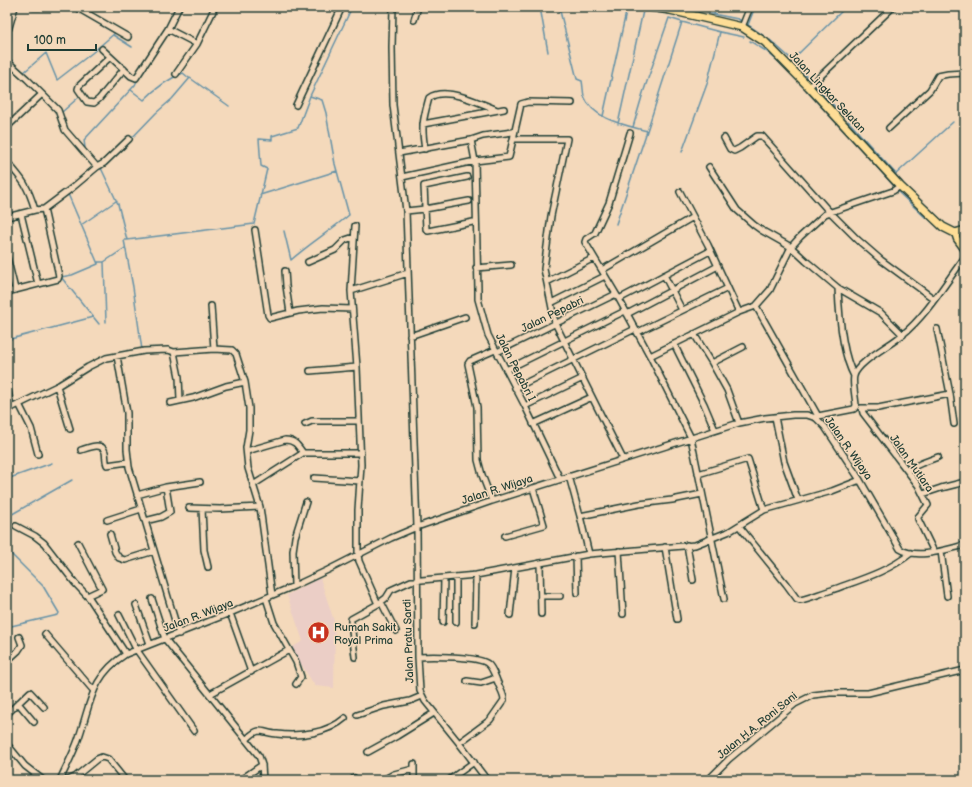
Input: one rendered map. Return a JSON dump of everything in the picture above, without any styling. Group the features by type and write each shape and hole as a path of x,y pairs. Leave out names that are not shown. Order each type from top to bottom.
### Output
{"highway":[{"name":"Jalan Lingkar Selatan","path":"650,7 670,10 742,27 765,42 809,87 900,186 943,228 955,232"},
{"path":"955,232 965,230"}],"main road":[{"path":"955,232 957,239 965,250"}],"street":[{"path":"15,7 8,31 7,60 58,110 65,130 97,167"},
{"path":"34,7 39,7"},
{"path":"76,7 128,37"},
{"path":"102,49 134,78 138,76 168,29 179,7"},
{"path":"176,74 198,44 215,7"},
{"path":"296,105 342,7"},
{"name":"Jalan Pratu Sardi","path":"393,7 393,105 406,211 418,527 418,658 422,696 487,780"},
{"path":"414,20 418,7"},
{"path":"742,27 750,7"},
{"path":"809,87 893,7"},
{"path":"168,29 198,44"},
{"path":"110,57 79,86 79,92 87,102 94,103 99,99 124,70"},
{"path":"889,128 930,90 936,78 941,75 965,73"},
{"path":"7,127 42,94"},
{"path":"426,149 422,124 429,98 443,94 471,99 497,110"},
{"path":"402,177 475,162 509,157 513,132 521,104 524,102 572,104"},
{"path":"422,124 504,109"},
{"path":"399,153 426,149 483,136 513,132"},
{"path":"630,132 609,203 595,233 585,241 650,356 691,438 724,599"},
{"path":"724,138 730,149 734,151 757,136 762,136 829,212 858,240 881,260 934,299"},
{"path":"7,217 44,209 104,163 129,139"},
{"path":"513,139 566,139 551,216 544,269 555,323 623,459"},
{"name":"Jalan Pepabri I","path":"470,140 475,162 476,268 478,299 488,335 525,406 560,479"},
{"path":"7,162 24,182 30,192 36,210"},
{"path":"709,166 737,210 761,230 791,247 838,288 881,313 903,335"},
{"path":"467,177 424,186 426,228 428,231 473,222"},
{"path":"650,356 739,312 756,306 770,290 791,247 819,218 829,212 893,191 900,186"},
{"path":"680,192 718,266 739,312"},
{"path":"406,211 469,201"},
{"path":"7,292 58,279 59,276 44,209"},
{"path":"21,214 38,284"},
{"path":"551,303 604,273 693,217"},
{"path":"355,226 351,291 357,367 361,453 358,510 358,555 359,561 379,603 396,631"},
{"path":"255,230 268,314 270,318 298,311 323,308 352,309"},
{"path":"308,262 335,250 345,240 354,237"},
{"path":"619,299 710,250"},
{"path":"854,376 866,361 903,335 926,311 965,256"},
{"path":"7,258 15,289"},
{"path":"547,282 594,258"},
{"path":"476,268 511,265"},
{"path":"506,370 672,290 718,266"},
{"path":"285,271 290,313"},
{"path":"351,291 408,273"},
{"path":"664,275 682,310"},
{"path":"515,388 728,288"},
{"path":"838,288 840,318 847,363 854,376 856,406"},
{"name":"Jalan Pepabri","path":"492,501 478,460 477,407 468,364 470,361 496,351 616,294"},
{"path":"211,306 214,349"},
{"path":"756,306 817,417 854,409 856,406"},
{"path":"410,336 465,317"},
{"path":"937,329 950,394 954,424"},
{"path":"694,334 712,363 726,390 739,423"},
{"path":"674,344 704,404 715,430"},
{"path":"712,363 743,347"},
{"path":"7,382 9,409 57,386 106,358 144,351 168,350 174,352 214,349 232,350 236,354 245,382 249,408 247,451 248,468 260,507 272,595"},
{"path":"174,352 179,377 180,400"},
{"path":"117,356 127,413 128,462 179,634"},
{"path":"310,371 357,367"},
{"path":"525,406 583,378"},
{"path":"170,403 194,398 230,385 245,382"},
{"path":"57,386 70,429"},
{"path":"856,406 862,409 907,403 950,394"},
{"path":"534,424 592,397"},
{"path":"19,404 31,428 38,454"},
{"name":"Jalan Mutiara","path":"862,409 863,413 907,470 923,494 928,505 918,519 934,552"},
{"name":"Jalan R. Wijaya","path":"60,780 78,740 93,690 108,668 126,654 230,614 294,586 391,538 418,527 569,476 739,423 775,417 808,415 817,417 860,480 898,546 904,551 910,553"},
{"path":"775,417 784,462 798,500"},
{"path":"305,424 312,421 359,420"},
{"path":"247,451 285,440 290,440 294,441 303,453"},
{"path":"81,450 99,446 105,451 107,465 128,462"},
{"path":"253,485 303,453 361,453"},
{"path":"907,470 938,457"},
{"path":"698,474 749,459 764,510"},
{"path":"569,476 580,516 588,554"},
{"path":"314,478 360,481"},
{"path":"356,658 351,619 379,603 391,590 417,580 476,576 540,562 588,554 695,545 739,526 764,510 860,480"},
{"path":"137,495 166,487 200,482"},
{"path":"923,494 965,482"},
{"path":"145,521 161,517 170,512 166,487"},
{"path":"505,536 544,525 533,488"},
{"path":"580,516 639,504 672,500 702,494"},
{"path":"294,586 293,551 295,537 306,502"},
{"path":"189,508 260,507"},
{"path":"107,520 141,509"},
{"path":"202,509 204,550 208,568"},
{"path":"16,526 35,536 44,543 87,596 126,654"},
{"path":"739,526 797,599 801,600 888,568 902,560 910,553 917,554 941,551 965,545"},
{"path":"110,534 115,552 119,558 124,560 154,551"},
{"path":"78,543 102,589 87,596"},
{"path":"687,545 693,580"},
{"path":"665,548 677,619"},
{"path":"619,551 623,614"},
{"path":"941,551 947,596"},
{"path":"576,556 577,593"},
{"path":"540,562 541,614"},
{"path":"510,615 515,568"},
{"path":"476,576 476,623"},
{"path":"443,622 444,578"},
{"path":"456,578 456,622"},
{"path":"541,596 560,596"},
{"path":"266,598 274,623 300,672 300,677 296,684"},
{"path":"152,599 164,639 259,756 262,765 263,780"},
{"path":"136,605 150,644"},
{"path":"230,614 251,672"},
{"path":"119,615 136,649 194,731"},
{"path":"45,634 93,690"},
{"path":"7,660 18,651 22,645 19,637"},
{"path":"210,694 289,650"},
{"path":"418,658 438,656 481,660 490,665 503,695 503,703 490,720 459,743"},
{"name":"Jalan H.A. Roni Sani","path":"708,780 729,759 795,704 813,696 830,693 868,693 965,670"},
{"path":"467,681 485,682 496,678"},
{"path":"7,714 30,692 44,707"},
{"path":"357,715 384,706 410,701 422,696"},
{"path":"18,703 34,722"},
{"path":"368,752 434,713"},
{"path":"246,740 254,733 260,731 278,734 309,734 338,724 345,718"},
{"path":"7,744 25,766 43,780"},
{"path":"68,780 76,778 97,759 102,757 108,759 125,780"},
{"path":"449,780 474,762"},
{"path":"240,780 262,765"},
{"path":"382,780 413,766 414,780"}],"shaded area":[{"name":"Rumah Sakit Royal Prima","path":"320,578 335,624 334,688 315,686 291,648 303,641 287,595"}],"waterway":[{"path":"13,22 18,7"},
{"path":"23,73 46,53 57,80 115,33 71,7"},
{"path":"310,96 352,7"},
{"path":"540,7 548,52"},
{"path":"559,7 577,79 582,81 584,96 588,104 602,116 620,124 647,131 682,22 720,32 707,84 682,152"},
{"path":"603,116 627,8 619,7"},
{"path":"680,7 701,11"},
{"path":"714,14 717,7"},
{"path":"748,25 755,7"},
{"path":"792,60 846,7"},
{"path":"618,124 643,11 627,8"},
{"path":"836,58 884,12"},
{"path":"708,13 738,19 743,22"},
{"path":"633,127 669,18 682,22"},
{"path":"747,24 764,36"},
{"path":"720,32 744,37"},
{"path":"10,34 10,40"},
{"path":"113,35 132,47"},
{"path":"770,40 798,65"},
{"path":"750,41 766,51 786,68"},
{"path":"10,48 10,53"},
{"path":"10,59 18,68"},
{"path":"802,71 812,82"},
{"path":"790,72 864,152"},
{"path":"131,90 144,100 177,75 183,73 189,78"},
{"path":"130,140 172,99 190,78 229,106"},
{"path":"85,148 84,140 135,85 138,79"},
{"path":"815,86 843,115"},
{"path":"127,240 254,224 267,169 261,166 259,139 272,140 272,136 298,128 310,96 322,100 326,113 335,164 349,215 291,260 284,231"},
{"path":"62,112 79,97"},
{"path":"60,111 64,120"},
{"path":"848,121 896,174 953,122"},
{"path":"66,127 96,162"},
{"path":"616,224 647,131"},
{"path":"870,159 894,186"},
{"path":"98,168 101,169 105,165"},
{"path":"101,168 118,204 127,240 124,240 133,287 142,350"},
{"path":"260,195 337,171"},
{"path":"71,192 91,175"},
{"path":"897,191 926,218"},
{"path":"68,194 98,264"},
{"path":"81,225 116,201"},
{"path":"61,277 72,275 98,264 98,262 104,262 125,248"},
{"path":"104,262 106,322"},
{"path":"61,277 99,324"},
{"path":"7,340 93,317"},
{"path":"7,479 52,463"},
{"path":"7,517 72,480"},
{"path":"7,550 43,586 59,613 58,615 7,627"}],"place":[{"name":"Rumah Sakit Royal Prima","path":"318,633"}]}
